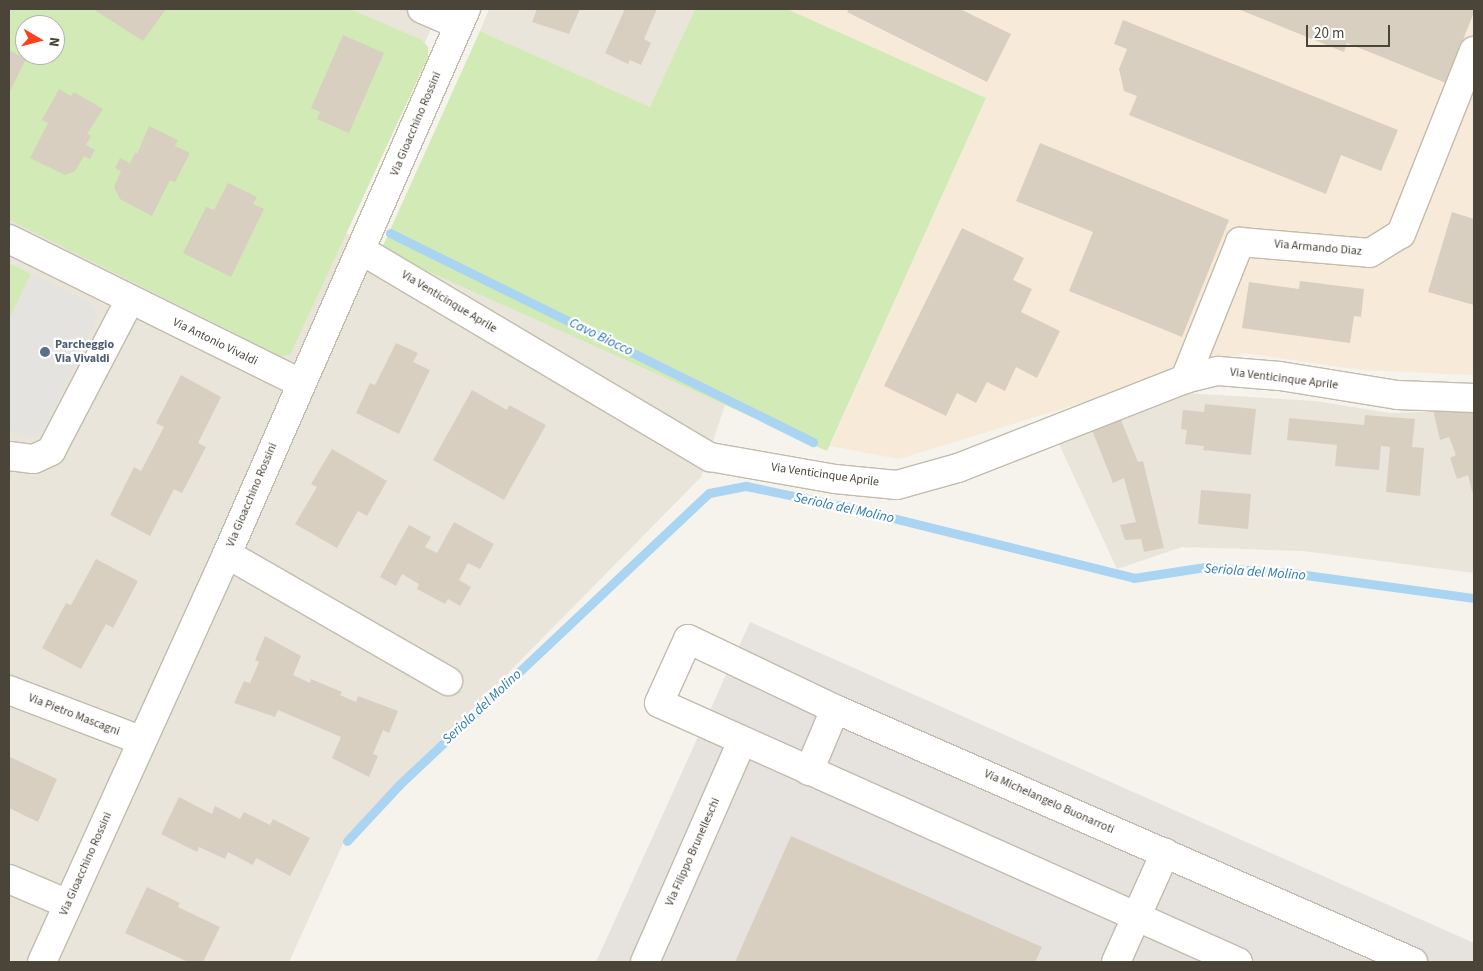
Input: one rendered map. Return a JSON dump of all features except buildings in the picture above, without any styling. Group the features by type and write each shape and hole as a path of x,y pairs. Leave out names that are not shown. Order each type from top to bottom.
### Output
{"street":[{"name":"Via Gioacchino Rossini","path":"42,962 140,740 227,554 300,383 361,250 462,17 422,9"},
{"name":"Via Armando Diaz","path":"1185,379 1240,242 1370,253 1401,234 1474,51"},
{"name":"Via Antonio Vivaldi","path":"9,239 300,383"},
{"name":"Via Venticinque Aprile","path":"361,250 710,457 835,479 897,485 932,475 1185,379 1218,371 1280,376 1397,395 1474,398"},
{"path":"9,456 34,459 51,451 130,300"},
{"path":"227,554 448,681"},
{"name":"Via Michelangelo Buonarroti","path":"742,741 659,703 688,640 835,709 1413,962"},
{"name":"Via Pietro Mascagni","path":"9,690 140,740"},
{"path":"809,771 835,709"},
{"path":"742,741 1238,962"},
{"name":"Via Filippo Brunelleschi","path":"645,962 742,741"},
{"path":"1116,962 1165,853"},
{"path":"9,878 68,904"}],"shaded area":[{"path":"9,9 440,9 340,231 725,405 701,477 345,839 289,962 9,962"},
{"path":"489,9 695,9 650,108 480,31"},
{"path":"787,9 1474,9 1474,375 1361,370 1244,353 899,459 830,446 986,98"},
{"name":"Parcheggio Via Vivaldi","path":"31,274 90,303 98,316 44,430 31,438 9,430 9,319"},
{"path":"1184,393 1315,401 1390,413 1474,410 1474,573 1303,551 1182,547 1117,569 1057,440"},
{"path":"750,622 1474,943 1474,962 596,962"}],"green space":[{"path":"9,9 350,9 422,40 428,47 428,57 290,355 280,356 9,220"},
{"path":"695,9 787,9 986,98 827,451 381,250 480,31 650,107"},
{"path":"9,263 31,274 9,319"}],"waterway":[{"name":"Cavo Biocco","path":"390,233 813,442"},
{"name":"Seriola del Molino","path":"347,841 400,784 709,493 746,486 856,509 1134,578 1205,567 1291,573 1474,598"}],"place":[{"name":"Parcheggio Via Vivaldi","path":"45,352"}]}
